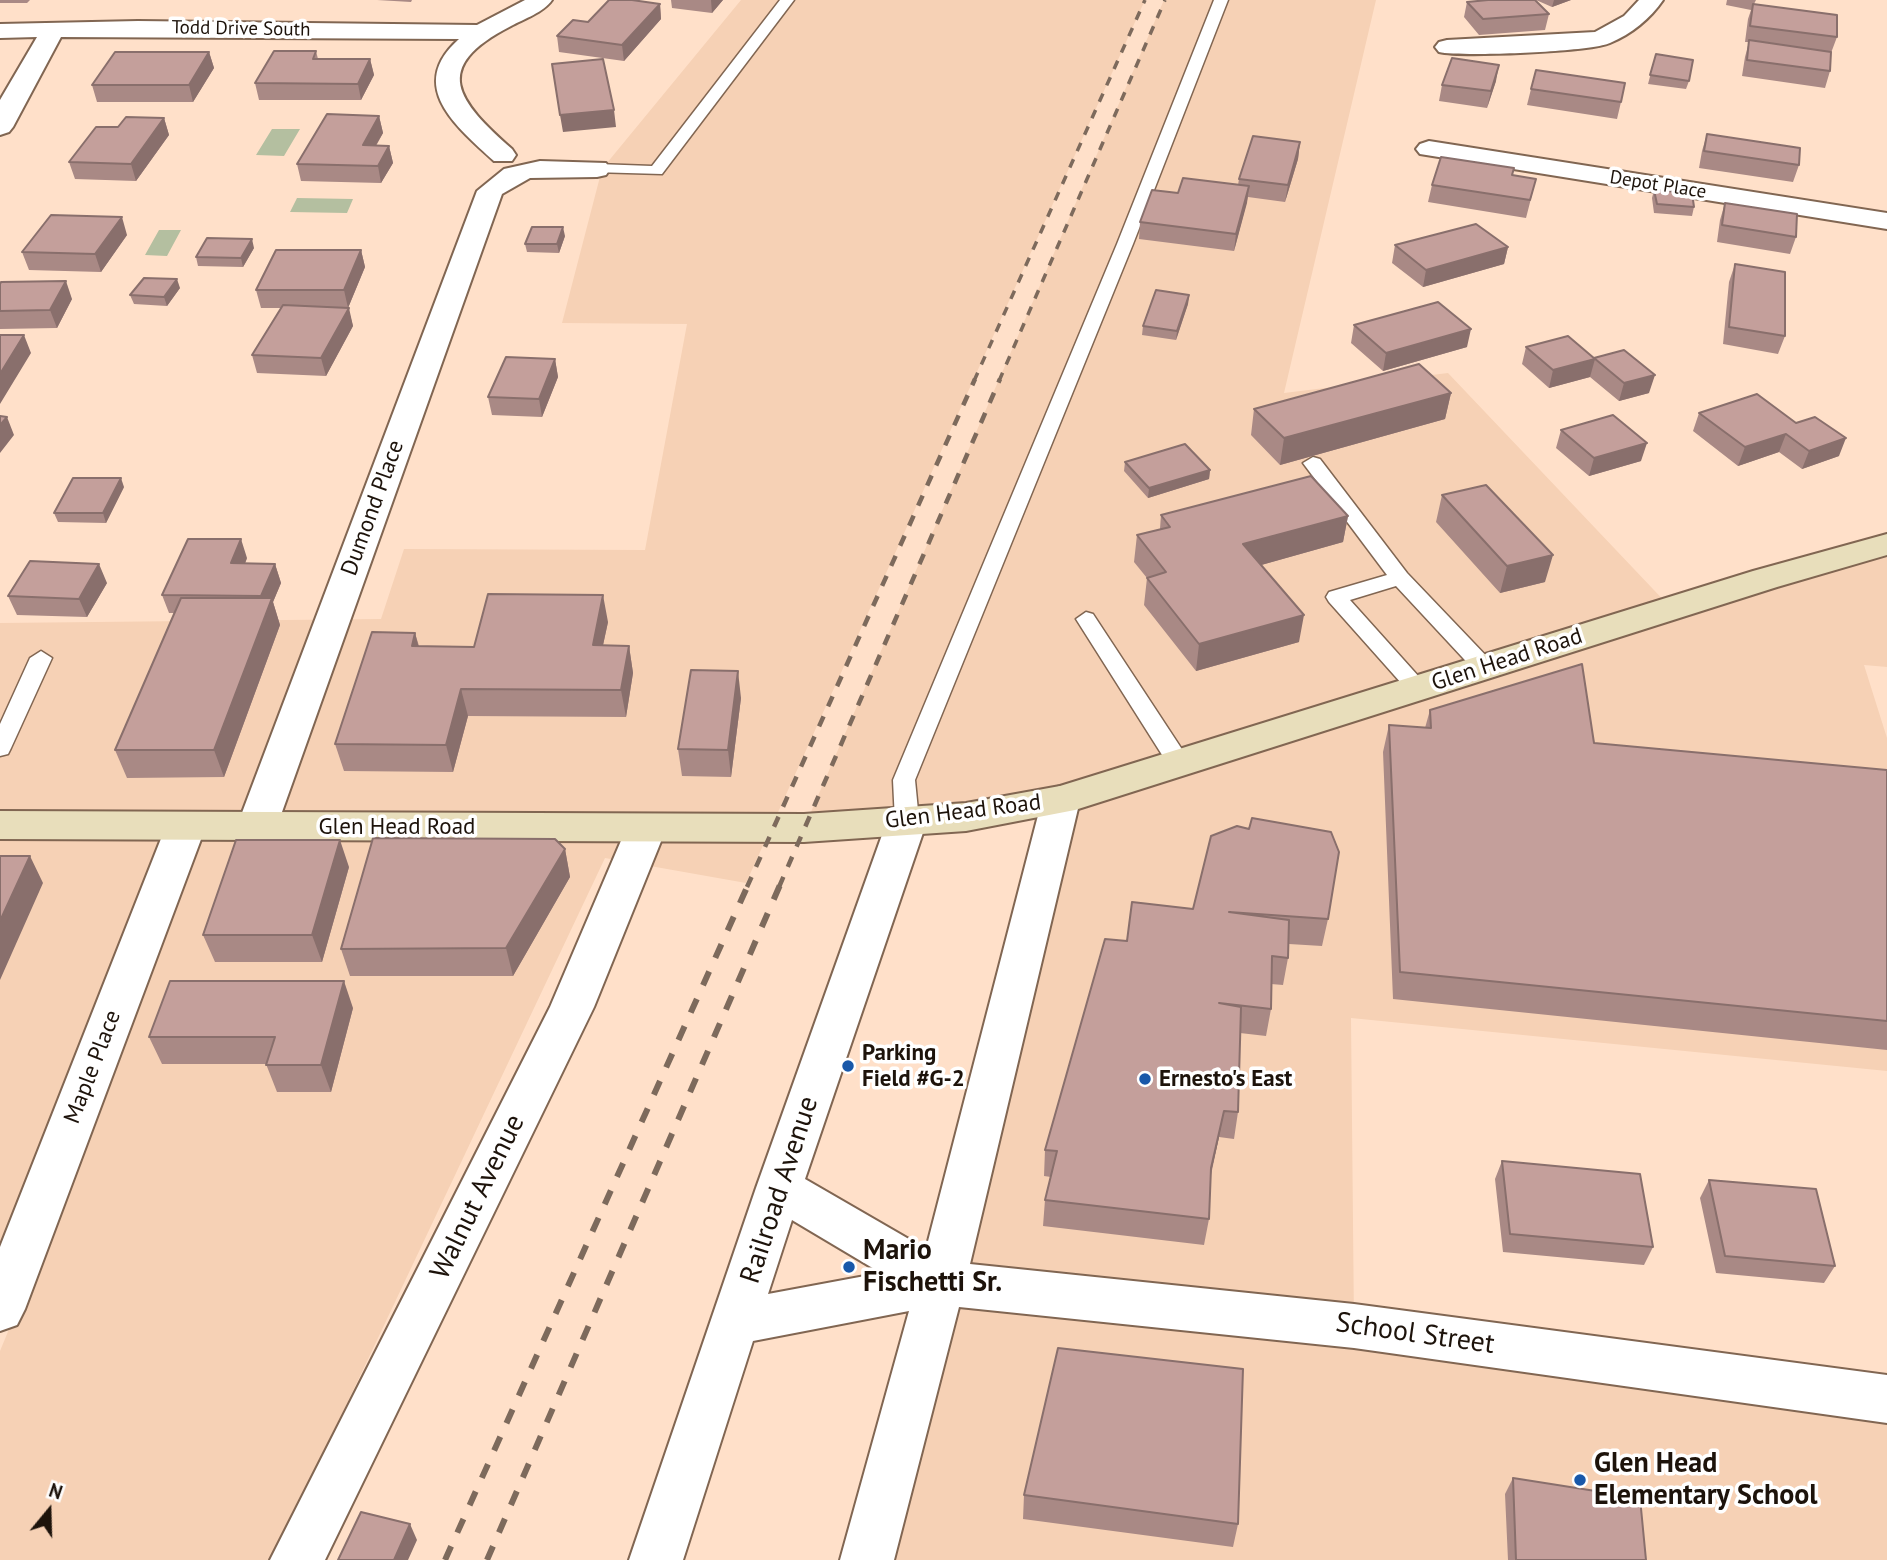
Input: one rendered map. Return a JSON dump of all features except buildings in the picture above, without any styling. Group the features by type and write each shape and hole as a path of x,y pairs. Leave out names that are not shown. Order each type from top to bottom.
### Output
{"main road":[{"name":"Glen Head Road","path":"0,825 804,828 966,817 1061,800 1818,562 1887,544"}],"street":[{"path":"503,155 462,117 450,97 444,76 452,59 481,32 517,16 541,0"},
{"path":"1447,47 1490,47 1600,39 1632,20 1652,0"},
{"name":"Todd Drive South","path":"0,31 138,28 481,32"},
{"path":"0,127 52,31"},
{"name":"Depot Place","path":"1429,149 1887,221"},
{"name":"Dumond Place","path":"257,826 490,191 507,176 525,169 597,169"},
{"path":"867,1560 941,1283 1061,800"},
{"name":"Railroad Avenue","path":"656,1560 737,1322 779,1188 907,821"},
{"name":"Maple Place","path":"0,1309 186,825"},
{"name":"Walnut Avenue","path":"297,1560 572,1007 646,829"},
{"name":"School Street","path":"779,1188 941,1283"},
{"name":"School Street","path":"737,1322 941,1283 1354,1326 1887,1399"}],"lane":[{"path":"597,169 656,170 787,0"},
{"path":"907,821 904,780 1125,244 1221,0"},
{"path":"1313,463 1400,578 1484,667"},
{"path":"1400,578 1336,597 1418,688"},
{"path":"1086,619 1179,763"},
{"path":"0,748 41,658"}],"shaded area":[{"path":"741,0 1145,0 746,883 605,858 273,1560 0,1560 0,1351 14,1317 0,1316 0,623 381,619 404,549 645,550 687,324 562,323 602,169"},
{"path":"1164,0 1376,0 1284,393 1448,373 1671,608 1887,544 1887,667 1864,665 1887,738 1887,1071 1351,1018 1354,1325 1887,1399 1887,1560 867,1560 1061,800 804,828"},
{"path":"272,129 300,129 284,156 256,155"},
{"path":"297,198 353,199 347,213 290,212"},
{"path":"159,230 181,230 167,256 145,255"}],"railway":[{"path":"974,381 1145,0"},
{"path":"999,381 1165,0"},
{"path":"747,887 975,379"},
{"path":"779,887 1000,379"},
{"path":"445,1560 748,885"},
{"path":"487,1560 780,885"}],"place":[{"name":"Parking Field #G-2","path":"848,1066"},
{"name":"Ernesto's East","path":"1145,1079"},
{"name":"Mario Fischetti Sr.","path":"849,1267"},
{"name":"Glen Head Elementary School","path":"1580,1480"}]}
